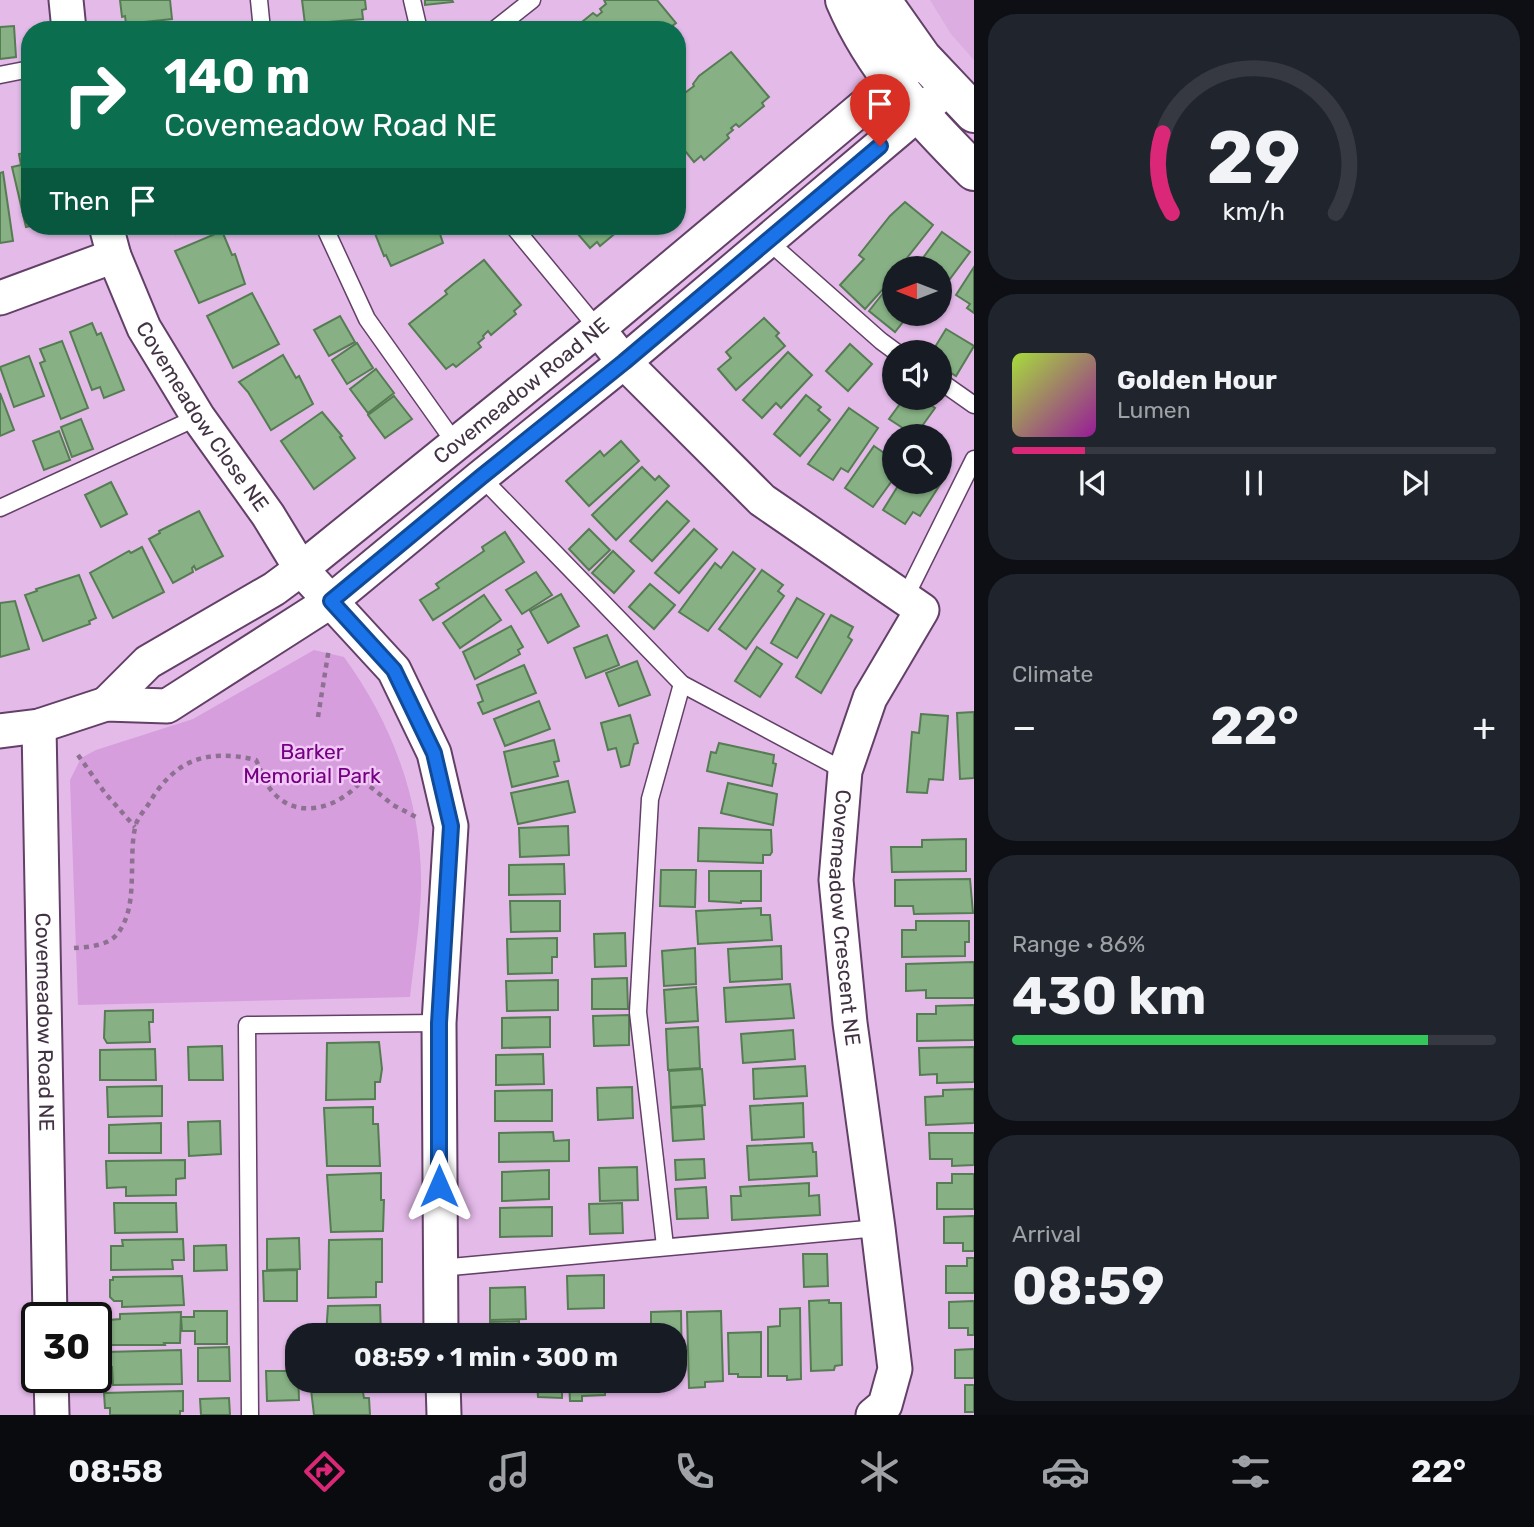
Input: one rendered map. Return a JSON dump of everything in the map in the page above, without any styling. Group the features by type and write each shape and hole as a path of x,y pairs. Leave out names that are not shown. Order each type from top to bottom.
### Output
{"street":[{"path":"66,0 68,21"},
{"path":"845,0 853,20 892,83 918,114 974,171"},
{"path":"881,0 922,58 961,101"},
{"name":"Covemeadow Road NE","path":"106,704 148,662 274,589 301,569 598,329 922,58"},
{"name":"Covemeadow Road NE","path":"0,731 39,726 106,704 167,706 331,601 624,362 918,114 961,101"},
{"name":"Covemeadow Close NE","path":"0,298 110,241 144,328 198,417 268,515 301,569"},
{"path":"598,329 624,362 762,500 905,598"},
{"path":"301,569 394,670 434,753 451,826 439,1023 442,1323"},
{"name":"Covemeadow Crescent NE","path":"873,1415 885,1405 895,1369 850,1023 836,880 845,771 870,698 922,610 905,598"},
{"name":"Covemeadow Road NE","path":"39,726 50,1302"},
{"path":"51,1393 52,1415"},
{"path":"443,1393 444,1415"}],"lane":[{"path":"259,0 261,21"},
{"path":"412,0 417,21"},
{"path":"505,21 532,0"},
{"path":"0,75 21,71"},
{"path":"328,235 367,319 455,443"},
{"path":"520,235 598,329"},
{"path":"768,241 882,342"},
{"path":"952,389 974,405"},
{"path":"0,508 198,417"},
{"path":"905,598 974,459"},
{"path":"481,477 682,684 845,771"},
{"path":"665,1246 638,1012 650,799 682,684"},
{"path":"250,1415 247,1025 439,1023"},
{"path":"440,1268 878,1228"}],"path":[{"path":"318,717 329,648"},
{"path":"78,755 105,793 135,827"},
{"path":"69,949 106,942 118,934 130,906 135,827 155,792 181,765 215,755 235,755 256,760 271,790 293,807 324,808 355,789 362,780 393,805 418,818"}],"shaded area":[{"path":"930,0 974,0 974,60 951,34"}],"green space":[{"name":"Barker Memorial Park","path":"314,650 344,657 377,710 402,767 417,827 420,858 421,889 410,997 78,1005 70,780 81,758 96,750 193,719"}],"building":[{"path":"120,0 170,0 172,19 126,21 125,16 122,17"},
{"path":"302,0 365,0 363,19 305,21"},
{"path":"425,0 452,0 453,2 425,5"},
{"path":"604,0 657,0 674,21 583,21 593,13 597,16 602,12 600,9 606,4"},
{"path":"14,26 16,57 0,59 0,27"},
{"path":"731,52 769,97 762,103 764,106 739,127 736,124 731,128 733,130 727,135 729,138 704,160 701,156 694,162 686,152 686,92 694,86 699,76"},
{"path":"21,165 21,206 12,167"},
{"path":"3,172 13,241 0,243 0,173"},
{"path":"905,202 933,225 908,256 882,256 882,290 865,309 840,285 864,259 859,255 890,216"},
{"path":"942,232 970,252 952,276 952,256 924,256"},
{"path":"213,235 224,235 232,255 235,254 245,284 199,303 175,251"},
{"path":"376,235 440,235 443,243 391,266 386,255 384,256"},
{"path":"579,235 613,235 600,246 597,242 590,248"},
{"path":"484,260 521,305 514,311 516,314 491,335 488,331 483,336 478,343 481,347 456,367 453,364 446,369 409,324"},
{"path":"974,267 974,313 967,308 970,304 956,295"},
{"path":"252,293 279,344 233,368 207,316"},
{"path":"882,294 882,322 869,311"},
{"path":"340,316 355,342 329,356 314,330"},
{"path":"764,318 779,333 776,336 785,346 736,390 718,369 731,358 726,352"},
{"path":"92,323 97,335 101,333 124,390 104,398 100,387 92,390 70,332"},
{"path":"888,326 900,326 895,332"},
{"path":"946,329 974,346 956,376 952,374 952,340 939,340"},
{"path":"62,341 88,408 61,419 40,363 45,361 40,349"},
{"path":"357,343 373,368 347,384 332,360"},
{"path":"850,344 872,364 848,391 826,371"},
{"path":"788,352 812,375 781,408 776,403 762,418 743,400"},
{"path":"283,355 296,378 299,376 313,404 271,430 239,382"},
{"path":"29,356 44,396 14,407 0,367"},
{"path":"376,369 394,393 368,413 350,389"},
{"path":"0,393 14,430 0,436"},
{"path":"806,395 821,407 818,410 830,420 800,456 774,434"},
{"path":"394,396 412,419 385,438 368,415"},
{"path":"849,408 878,428 848,472 841,468 833,480 808,464"},
{"path":"896,410 934,410 924,424 897,424 889,419"},
{"path":"322,412 342,436 340,437 355,458 314,489 281,441"},
{"path":"81,419 93,449 72,457 61,427"},
{"path":"59,431 70,460 44,470 33,441"},
{"path":"621,441 639,461 589,506 566,481 600,451 604,456"},
{"path":"874,446 882,452 882,494 873,507 845,488"},
{"path":"642,467 655,480 659,476 669,486 616,540 592,515"},
{"path":"111,482 127,514 101,527 85,495"},
{"path":"893,494 934,494 920,516 913,512 905,524 883,510"},
{"path":"667,501 689,521 652,561 630,541"},
{"path":"199,511 223,556 196,570 194,566 193,572 173,583 149,539"},
{"path":"589,529 610,550 589,570 569,549"},
{"path":"694,529 717,549 679,593 655,573"},
{"path":"505,532 524,562 433,620 420,600 439,588 436,584 484,551 482,547"},
{"path":"142,547 164,592 113,618 90,573 129,551 131,553"},
{"path":"613,551 634,571 614,593 592,573"},
{"path":"733,552 755,569 708,631 679,612 715,563 721,568"},
{"path":"762,570 783,585 778,591 784,596 746,649 719,629"},
{"path":"536,572 552,595 522,614 506,590"},
{"path":"79,575 96,618 89,621 90,624 43,641 25,595"},
{"path":"650,584 675,605 654,629 629,607"},
{"path":"561,594 579,626 548,643 530,611"},
{"path":"484,595 501,620 460,648 443,623"},
{"path":"797,598 824,614 797,658 771,643"},
{"path":"15,601 29,649 0,657 0,603"},
{"path":"831,615 853,627 848,637 852,640 821,693 796,677"},
{"path":"511,626 523,647 518,650 520,654 475,679 463,652"},
{"path":"607,635 619,665 586,678 574,648"},
{"path":"757,647 782,664 760,697 735,681"},
{"path":"637,661 650,695 619,706 606,673"},
{"path":"524,665 536,693 483,714 478,703 483,701 477,685"},
{"path":"539,701 550,729 505,746 494,719"},
{"path":"974,712 974,778 960,779 957,713"},
{"path":"921,714 948,716 943,780 929,779 927,793 907,792 912,732 919,733"},
{"path":"630,715 638,743 634,744 629,765 621,767 616,748 608,750 601,723"},
{"path":"554,740 559,761 554,762 558,776 512,787 504,752"},
{"path":"719,743 774,755 773,763 776,764 772,786 707,771 711,752 716,753"},
{"path":"568,781 575,812 518,824 511,793"},
{"path":"728,783 777,794 773,825 721,813"},
{"path":"568,826 569,855 520,857 519,828"},
{"path":"699,828 771,830 772,852 770,855 763,855 763,863 698,861"},
{"path":"966,839 966,871 892,872 891,847 922,847 922,840"},
{"path":"564,864 565,894 509,895 509,865"},
{"path":"661,870 696,870 695,907 660,906"},
{"path":"709,871 761,871 761,901 709,901"},
{"path":"970,879 973,913 914,914 913,906 895,906 895,880"},
{"path":"510,901 560,901 560,931 511,932"},
{"path":"761,908 761,915 770,915 772,940 698,944 696,911"},
{"path":"916,921 969,921 969,942 965,942 965,956 902,957 902,930 916,930"},
{"path":"625,933 626,966 595,967 594,934"},
{"path":"557,938 557,957 552,957 552,973 508,974 507,939"},
{"path":"781,946 782,979 730,982 728,949"},
{"path":"695,948 696,984 664,986 662,951"},
{"path":"974,962 974,998 926,998 926,990 906,991 906,964"},
{"path":"627,978 628,1009 592,1009 592,979"},
{"path":"558,980 558,1010 507,1011 506,981"},
{"path":"790,984 794,1018 726,1022 724,988"},
{"path":"696,987 698,1021 666,1023 664,990"},
{"path":"974,1005 974,1040 917,1041 917,1014 936,1014 936,1006"},
{"path":"153,1010 153,1022 149,1022 150,1042 107,1043 104,1038 105,1011"},
{"path":"629,1015 629,1045 594,1046 593,1016"},
{"path":"550,1017 550,1047 502,1048 502,1018"},
{"path":"698,1027 700,1068 668,1070 666,1029"},
{"path":"793,1030 795,1059 743,1063 741,1034"},
{"path":"379,1042 382,1069 380,1082 375,1082 375,1099 326,1100 327,1043"},
{"path":"222,1046 223,1080 189,1080 188,1047"},
{"path":"974,1047 974,1082 937,1083 937,1074 920,1075 919,1048"},
{"path":"155,1049 156,1080 100,1080 100,1050"},
{"path":"543,1054 544,1084 496,1085 496,1055"},
{"path":"805,1066 807,1096 754,1099 753,1069"},
{"path":"702,1069 705,1105 671,1107 669,1071"},
{"path":"162,1086 162,1116 108,1117 107,1087"},
{"path":"632,1087 633,1118 598,1120 597,1088"},
{"path":"974,1089 974,1123 926,1125 925,1097 943,1096 943,1090"},
{"path":"552,1090 552,1121 495,1121 495,1091"},
{"path":"803,1103 804,1137 752,1140 750,1106"},
{"path":"702,1106 704,1139 673,1141 671,1108"},
{"path":"373,1107 373,1124 378,1124 380,1166 327,1166 324,1108"},
{"path":"220,1121 221,1154 189,1156 188,1122"},
{"path":"161,1123 161,1153 109,1153 109,1125"},
{"path":"553,1132 554,1141 569,1140 569,1161 499,1162 499,1133"},
{"path":"929,1133 974,1133 974,1165 952,1166 952,1159 930,1159"},
{"path":"812,1143 813,1152 816,1152 817,1176 749,1180 747,1146"},
{"path":"704,1159 705,1178 676,1180 675,1160"},
{"path":"185,1160 185,1178 176,1179 176,1195 126,1196 126,1187 107,1188 106,1161"},
{"path":"637,1167 638,1200 600,1201 599,1168"},
{"path":"549,1170 549,1199 502,1201 502,1172"},
{"path":"381,1173 383,1231 331,1232 327,1175"},
{"path":"952,1174 974,1174 974,1209 937,1209 937,1183 952,1183"},
{"path":"809,1183 809,1196 819,1195 820,1215 732,1220 731,1196 741,1196 740,1187"},
{"path":"706,1187 708,1218 677,1219 675,1189"},
{"path":"114,1203 176,1203 177,1232 115,1233"},
{"path":"622,1203 623,1233 590,1234 589,1204"},
{"path":"552,1207 552,1236 500,1237 500,1208"},
{"path":"974,1216 974,1251 963,1251 963,1243 944,1243 944,1217"},
{"path":"299,1238 300,1269 267,1270 267,1239"},
{"path":"183,1239 184,1260 172,1260 173,1269 111,1270 111,1246 123,1246 122,1240"},
{"path":"382,1239 382,1282 376,1282 376,1297 328,1298 329,1240"},
{"path":"226,1245 227,1270 194,1271 194,1246"},
{"path":"803,1254 827,1254 828,1286 804,1287"},
{"path":"967,1258 974,1258 974,1293 946,1293 946,1266 967,1266"},
{"path":"297,1270 297,1301 264,1301 263,1271"},
{"path":"604,1275 604,1308 568,1309 567,1276"},
{"path":"182,1276 184,1305 122,1307 122,1301 114,1301 110,1297 110,1280 113,1280 113,1277"},
{"path":"525,1287 526,1319 490,1320 490,1288"},
{"path":"829,1300 829,1303 841,1303 842,1365 835,1366 834,1370 811,1371 809,1301"},
{"path":"974,1301 974,1335 968,1335 968,1328 949,1328 949,1302"},
{"path":"380,1305 381,1323 327,1323 328,1306"},
{"path":"800,1308 801,1379 787,1380 787,1376 768,1376 768,1327 780,1326 780,1309"},
{"path":"194,1311 227,1311 227,1344 195,1344 195,1331 182,1331 181,1317 194,1317"},
{"path":"681,1311 681,1323 651,1323 651,1312"},
{"path":"721,1311 723,1381 705,1382 705,1387 689,1388 687,1312"},
{"path":"181,1312 180,1343 112,1345 112,1320 120,1319 120,1314"},
{"path":"519,1321 519,1323 490,1323"},
{"path":"761,1332 761,1377 738,1377 738,1374 729,1374 728,1333"},
{"path":"229,1347 230,1381 198,1381 198,1348"},
{"path":"974,1349 974,1378 955,1378 955,1350"},
{"path":"181,1350 182,1384 113,1385 112,1352"},
{"path":"266,1371 285,1371 285,1393 299,1393 299,1400 267,1401"},
{"path":"965,1385 974,1385 974,1412 965,1412"},
{"path":"183,1391 183,1411 180,1411 180,1415 110,1415 110,1408 105,1408 104,1393"},
{"path":"311,1393 363,1393 364,1398 369,1398 370,1415 314,1415"},
{"path":"538,1393 562,1393 562,1398 538,1397"},
{"path":"570,1393 605,1393 582,1396 582,1401 570,1401"},
{"path":"229,1398 230,1415 201,1415 200,1399"}],"route":[{"path":"439,1186 439,1023 451,826 434,753 394,670 331,601 624,362 880,146"}]}
